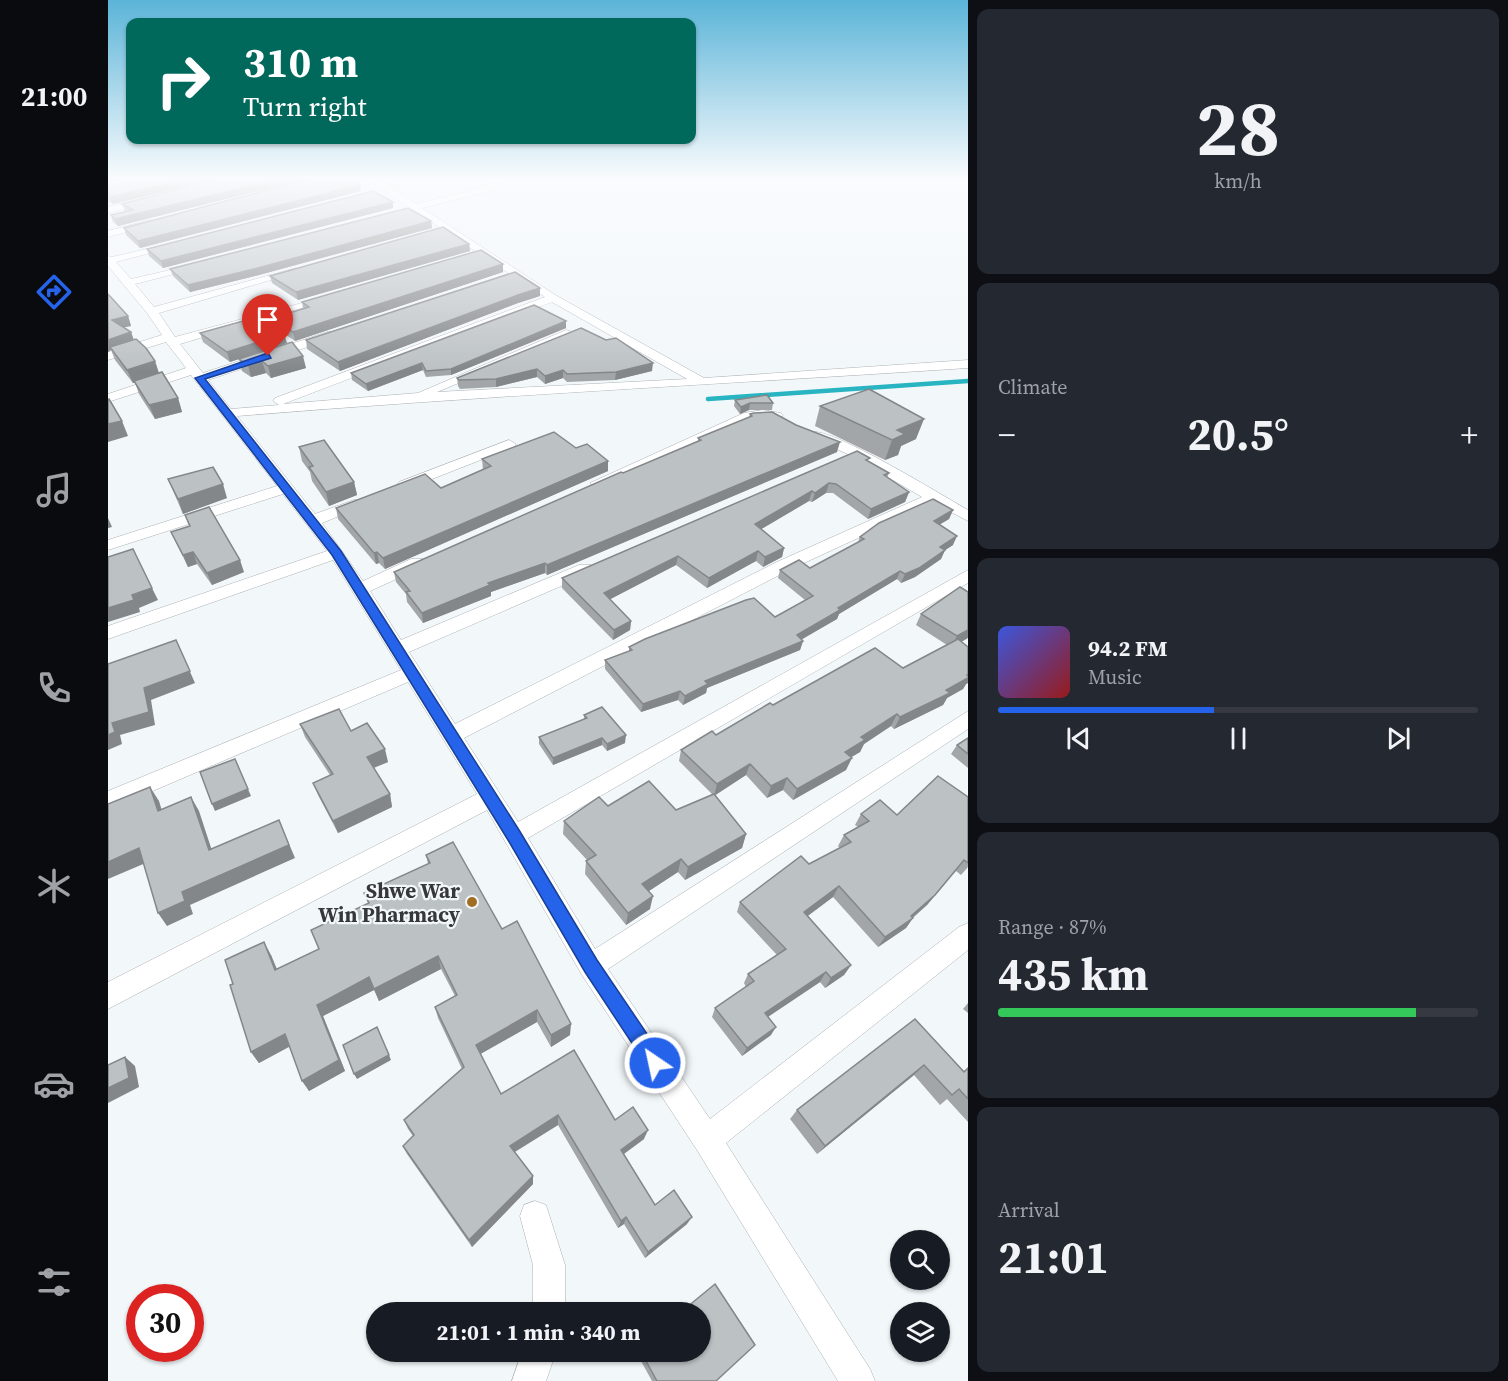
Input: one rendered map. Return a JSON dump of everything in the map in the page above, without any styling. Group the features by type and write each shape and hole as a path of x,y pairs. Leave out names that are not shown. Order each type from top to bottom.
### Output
{"street":[{"path":"466,242 518,273 552,298 702,382"},
{"path":"179,243 109,260 152,311 170,340 337,553 514,835 591,966 707,1140 858,1381"},
{"path":"463,258 485,252"},
{"path":"127,283 208,262"},
{"path":"152,311 311,267"},
{"path":"495,281 518,273"},
{"path":"108,357 340,294"},
{"path":"266,408 552,298"},
{"path":"420,397 500,360 596,323"},
{"path":"108,398 348,329"},
{"path":"226,413 420,397 702,382 968,364"},
{"path":"587,488 749,416 772,415 855,452 968,516"},
{"path":"312,521 508,444"},
{"path":"833,462 855,452"},
{"path":"108,545 285,488"},
{"path":"451,735 785,565 934,497"},
{"path":"108,633 337,553"},
{"path":"360,589 435,555"},
{"path":"397,649 604,560"},
{"path":"514,835 968,576"},
{"path":"108,801 412,673"},
{"path":"591,966 968,719"},
{"path":"108,996 490,798"},
{"path":"707,1140 968,934"},
{"path":"535,1216 549,1265 549,1302"},
{"path":"529,1381 536,1362"}],"building":[{"path":"173,242 234,242 161,261 147,249"},
{"path":"274,242 352,242 188,285 170,269"},
{"path":"388,242 469,244 296,292 270,276"},
{"path":"481,250 503,264 293,332 273,318 309,307 302,302"},
{"path":"515,272 540,288 338,362 306,340"},
{"path":"108,294 128,316 112,320 131,332 108,340"},
{"path":"534,305 566,321 451,369 426,371 422,363 366,384 351,373"},
{"path":"272,318 284,334 227,352 200,333 250,319 255,324"},
{"path":"581,328 606,340 616,338 653,363 616,372 567,374 563,370 545,376 537,369 496,379 459,380 457,378"},
{"path":"136,339 155,361 127,370 110,347"},
{"path":"292,342 303,356 268,366 262,361 248,365 239,359"},
{"path":"162,372 178,398 149,405 134,381"},
{"path":"869,389 924,419 897,430 905,434 892,440 820,406"},
{"path":"767,395 773,403 750,403 741,407 735,400"},
{"path":"109,399 122,421 108,424"},
{"path":"772,412 796,425 840,442 547,565 545,563 488,583 490,585 422,613 406,592 410,591 394,572 621,472 701,440 698,438 752,416 750,414"},
{"path":"554,432 576,448 587,444 608,461 383,558 377,552 374,553 336,508 425,474 441,488 491,466 482,459"},
{"path":"324,440 354,482 326,492 309,467 313,466 299,447"},
{"path":"857,451 870,458 866,460 889,473 884,475 909,492 871,509 836,484 829,483 815,493 812,491 755,524 784,548 765,557 758,551 709,578 678,556 604,593 631,621 614,630 562,578"},
{"path":"213,467 223,484 178,499 168,479"},
{"path":"933,499 953,510 934,521 957,536 940,547 945,550 919,568 905,574 900,571 838,608 840,610 797,635 803,641 705,681 708,684 685,696 680,691 643,704 605,660 632,650 629,647 645,639 746,600 754,598 775,617 813,596 780,570 799,560 810,568 864,539 860,537 879,523"},
{"path":"209,507 240,560 207,573 193,552 183,555 171,532 190,526 185,515"},
{"path":"133,549 152,588 132,595 134,600 108,608 108,557"},
{"path":"960,587 968,592 968,630 957,636 921,614"},
{"path":"958,639 968,647 968,678 946,690 950,693 900,717 897,714 861,737 865,740 845,752 852,758 797,789 787,778 771,786 750,764 717,784 681,750 712,731 716,735 770,703 773,705 875,648 903,668"},
{"path":"176,640 190,671 144,688 149,712 112,723 115,732 108,735 108,664"},
{"path":"602,707 626,735 607,744 602,738 553,758 539,737 587,718 584,715"},
{"path":"339,709 351,731 367,723 385,749 367,757 390,794 333,821 313,783 333,774 300,724"},
{"path":"968,738 968,754 957,745"},
{"path":"235,759 248,789 212,804 200,772"},
{"path":"938,776 968,797 968,863 964,860 935,895 911,916 913,918 885,937 839,886 804,912 851,965 831,978 826,972 765,1013 776,1027 747,1048 715,1008 754,981 748,974 786,949 740,902 801,856 809,864 851,842 844,835 869,821 861,814 880,800 897,815"},
{"path":"649,781 676,810 714,794 746,834 688,867 681,859 642,884 653,896 628,913 586,861 596,855 564,821 599,797 608,806"},
{"path":"150,787 158,811 191,797 209,850 279,820 289,845 182,892 185,901 158,913 139,848 108,862 108,804"},
{"path":"453,842 502,929 517,921 571,1024 551,1035 537,1010 476,1045 501,1094 574,1050 615,1120 633,1107 648,1130 621,1150 655,1205 674,1190 692,1217 648,1252 626,1217 621,1221 558,1115 510,1146 533,1176 469,1240 403,1146 414,1135 404,1120 464,1067 435,1007 457,995 438,956 374,989 369,977 317,1005 339,1060 302,1081 285,1034 251,1052 230,985 233,984 225,960 264,942 275,970 319,949 311,930 369,903 364,893 430,863 426,855"},
{"path":"915,1019 964,1072 968,1068 968,1099 959,1089 952,1095 924,1065 825,1146 797,1110"},
{"path":"377,1027 389,1055 354,1074 343,1045"},
{"path":"125,1057 129,1078 108,1088 108,1065"},
{"path":"715,1284 755,1345 716,1381 657,1381 647,1362 711,1362 711,1302 693,1302"}],"waterway":[{"path":"708,399 968,381"}],"place":[{"name":"Shwe War Win Pharmacy","path":"472,902"}],"route":[{"path":"268,356 200,378 337,553 514,835 591,966 655,1063"}]}
